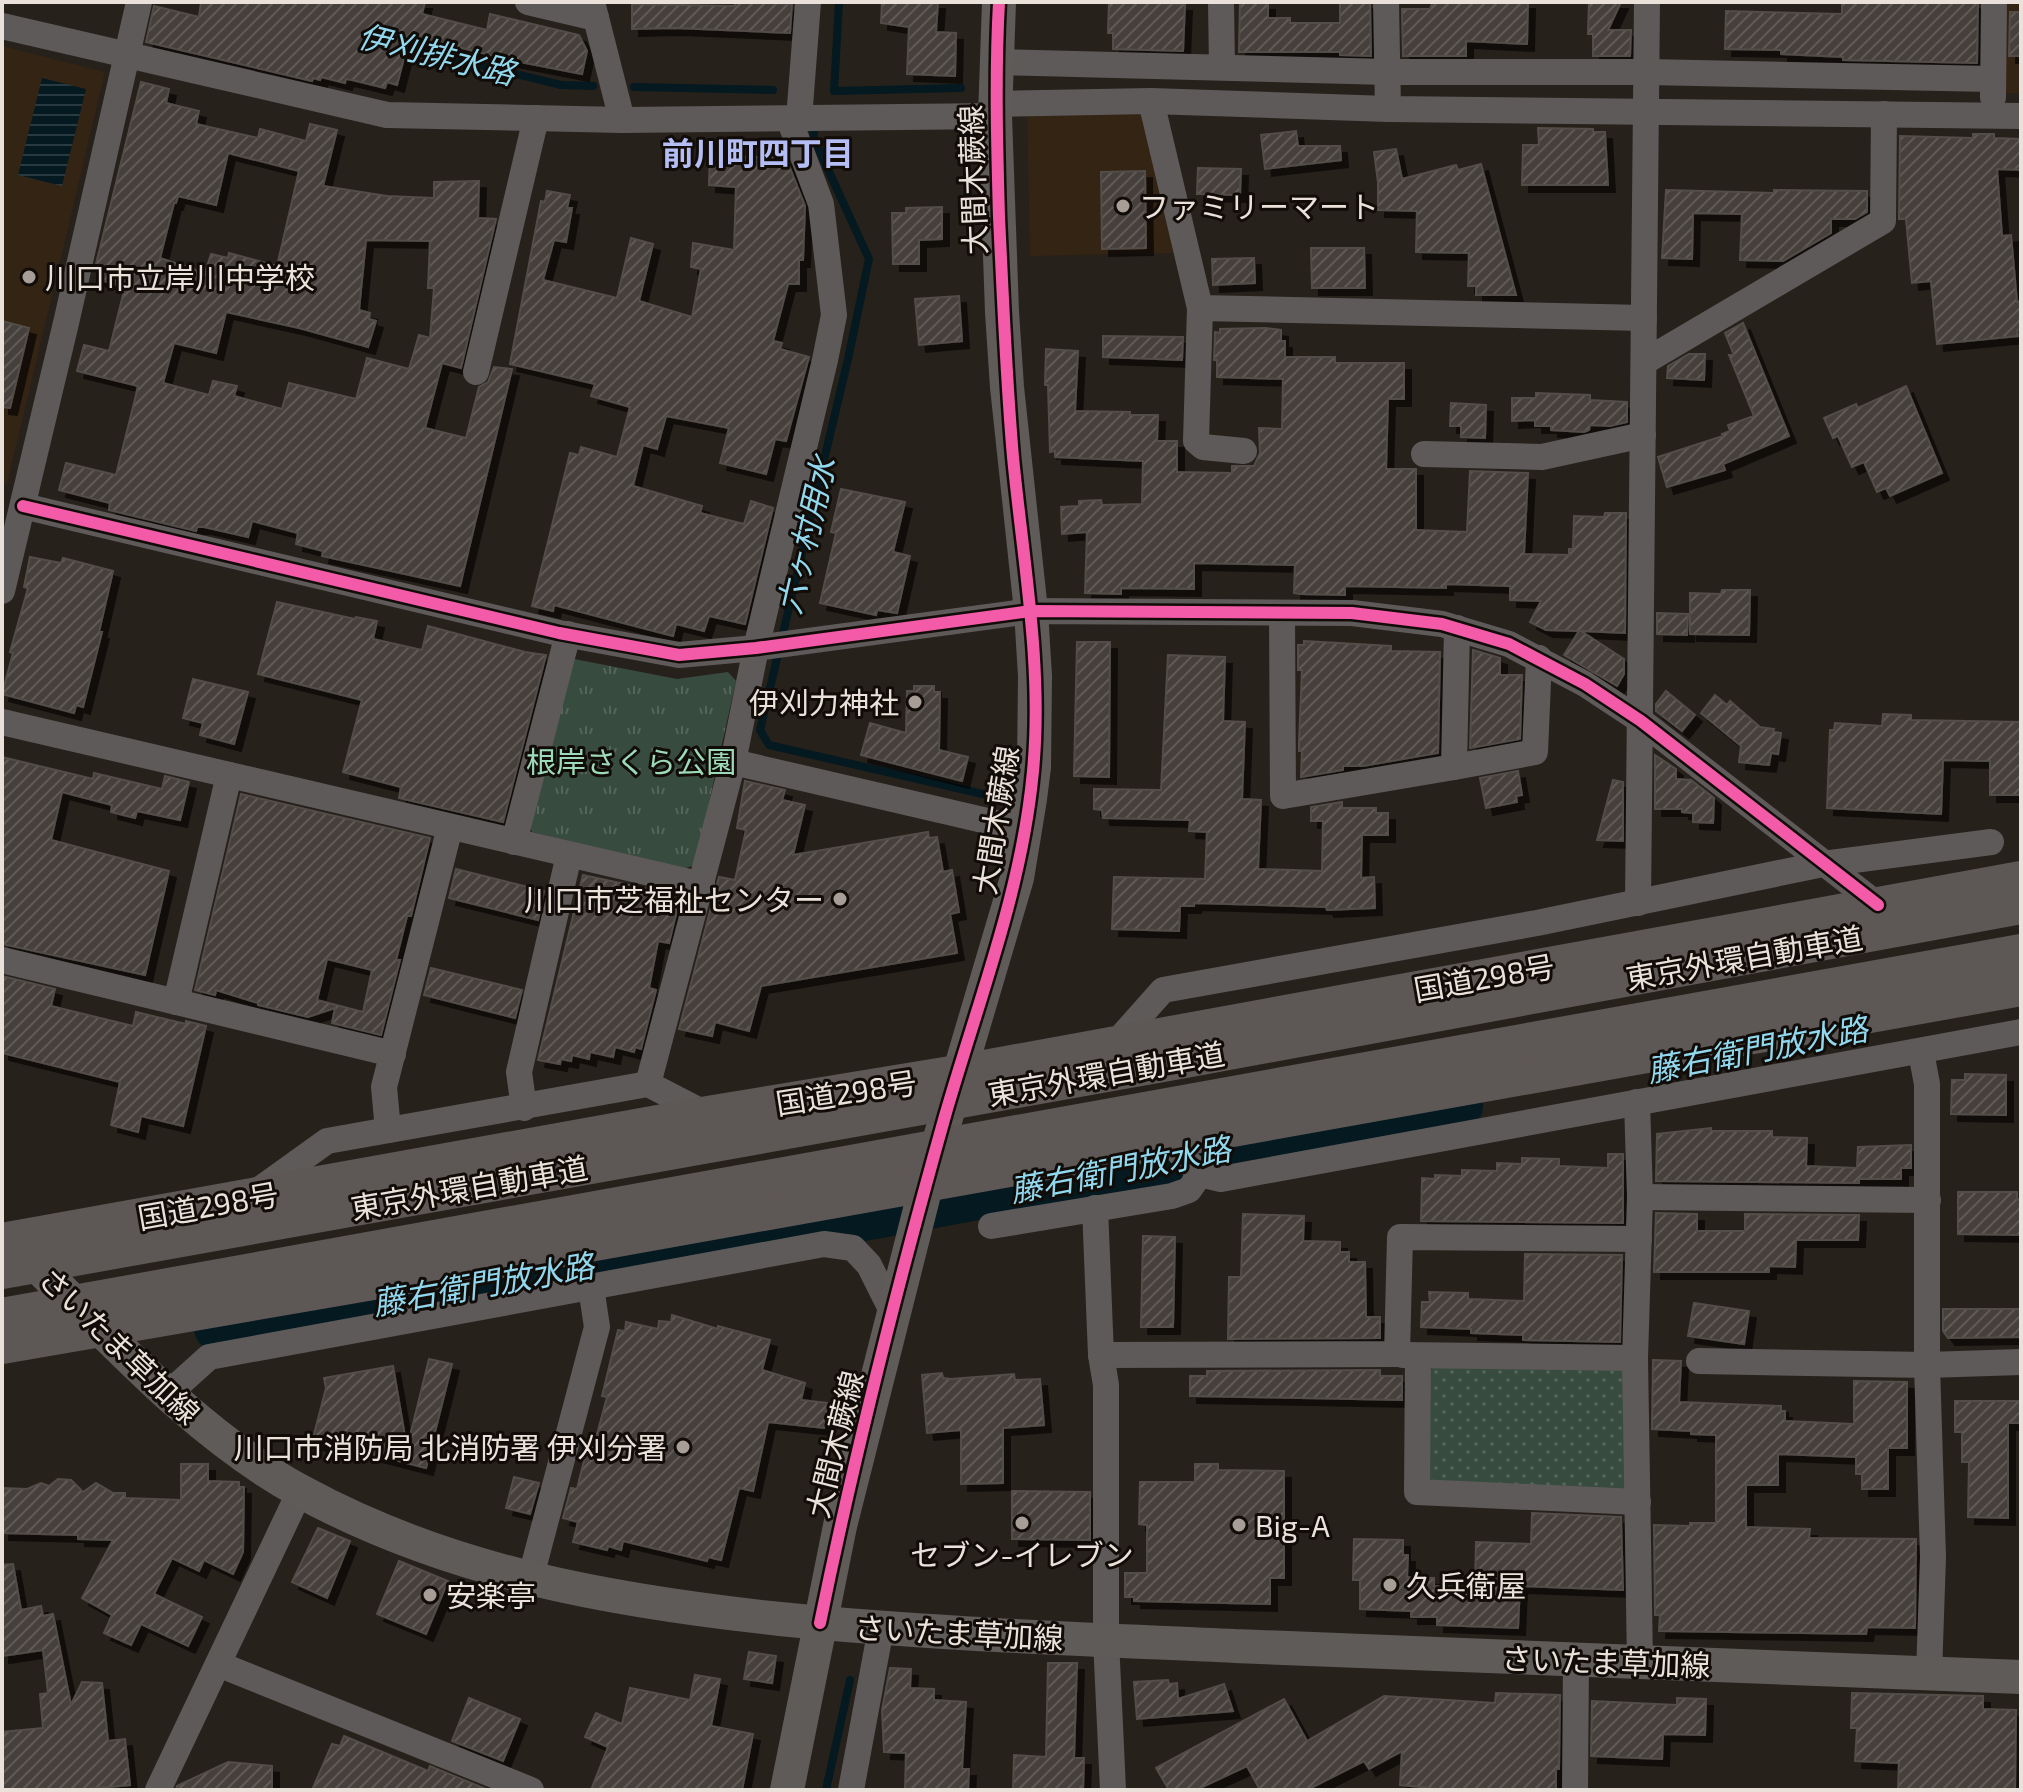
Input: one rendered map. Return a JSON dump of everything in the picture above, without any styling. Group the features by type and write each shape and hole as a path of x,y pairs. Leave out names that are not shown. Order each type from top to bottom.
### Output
{"highway":[{"name":"国道298号","path":"4,1245 708,1115 957,1074 2021,880"},
{"name":"東京外環自動車道","path":"4,1245 1185,1059 2021,905"},
{"name":"東京外環自動車道","path":"2,1317 2021,953"},
{"path":"2,1345 457,1267 2021,987"}],"main road":[{"name":"大間木蕨線","path":"787,1790 840,1526 927,1182 1001,935 1026,830 1034,767 1031,611 1007,387 995,110 999,2"},
{"name":"さいたま草加線","path":"4,1245 101,1327 212,1433 300,1491 347,1514 452,1556 530,1580 608,1597 675,1608 881,1628 1576,1661 2021,1677"}],"street":[{"path":"2,591 139,2"},
{"path":"528,2 594,10 616,98"},
{"path":"648,1084 733,762 756,648 834,315 821,204 794,119 808,2"},
{"path":"1221,2 1222,67"},
{"path":"1386,2 1388,109"},
{"path":"1638,903 1647,2"},
{"path":"1993,116 1994,2"},
{"path":"2,26 387,115 536,118 616,98 794,119 1151,101 1388,109 2021,116"},
{"path":"996,62 1389,72 1647,72 1993,79"},
{"path":"1151,101 1200,308 1196,441 1203,447 1244,451"},
{"path":"1644,362 1883,221 1884,114"},
{"path":"476,372 536,118"},
{"path":"1200,308 1644,318"},
{"path":"1424,454 1542,457 1643,435"},
{"path":"23,506 568,634 679,655 756,648 1031,611 1352,613 1457,628 1509,644 1585,684 1641,721 1878,905"},
{"path":"1282,613 1283,796 1535,752 1539,658"},
{"path":"1454,767 1457,628"},
{"path":"514,842 568,634"},
{"path":"2,722 702,885"},
{"path":"733,762 1026,830"},
{"path":"176,1002 229,775"},
{"path":"388,1130 384,1087 450,827"},
{"path":"1114,1045 1163,990 1638,903 1823,864 1991,842"},
{"path":"524,1108 519,1072 569,855"},
{"path":"2,960 393,1054"},
{"path":"1167,1140 1200,1174 1221,1179 2021,1032"},
{"path":"1921,1052 1927,1084 1927,1365 1933,1557 1929,1674"},
{"path":"246,1199 327,1141 648,1084 708,1115"},
{"path":"1637,1102 1640,1197 1635,1358 1640,1663"},
{"path":"991,1226 1172,1196 1189,1190 1200,1174"},
{"path":"1640,1197 1928,1200"},
{"path":"1095,1208 1101,1355 1106,1385 1106,1640 1113,1790"},
{"path":"1638,1502 1417,1492 1400,1237 1639,1239"},
{"path":"169,1393 209,1357 824,1244 853,1248 869,1265 893,1313"},
{"path":"530,1580 597,1327 591,1287"},
{"path":"1101,1355 1635,1358"},
{"path":"1699,1361 1927,1365 2021,1362"},
{"path":"158,1790 300,1491"},
{"path":"851,1790 881,1628"},
{"path":"1575,1790 1576,1661"},
{"path":"218,1664 520,1788"}],"shaded area":[{"path":"2004,2 2021,2 2021,93 2003,93"},
{"name":"川口市立岸川中学校","path":"2,46 105,72 7,484 2,483"},
{"path":"1027,107 1144,108 1173,253 1030,256"}],"green space":[{"name":"根岸さくら公園","path":"569,658 677,679 728,672 736,681 695,865 683,869 532,832 527,821"},
{"path":"1434,1367 1620,1368 1627,1374 1627,1483 1623,1490 1432,1483 1426,1478 1427,1372"}],"water":[{"path":"42,78 86,89 62,186 18,175"}],"building":[{"path":"201,2 425,2 422,14 487,30 490,14 579,35 587,51 582,74 410,35 397,85 387,82 385,88 346,79 345,83 321,77 312,81 146,42 154,6 199,17"},
{"path":"735,2 792,4 790,33 632,29 632,4 735,6"},
{"path":"882,2 938,2 936,32 956,33 955,76 907,74 909,27 881,23"},
{"path":"1109,2 1185,4 1183,51 1113,49 1113,33 1108,33"},
{"path":"1240,2 1268,3 1268,18 1290,18 1290,23 1340,23 1340,2 1370,2 1371,56 1340,55 1340,52 1239,52"},
{"path":"1433,2 1528,2 1527,44 1466,41 1466,56 1403,56 1402,9 1430,9"},
{"path":"1589,2 1621,2 1608,30 1631,30 1630,56 1593,56 1593,34 1588,34"},
{"path":"1842,2 1978,2 1977,63 1843,60 1843,57 1781,54 1781,50 1725,49 1726,11 1842,14"},
{"path":"2010,12 2021,12 2021,56 2009,56"},
{"path":"141,82 169,89 166,103 199,111 196,124 258,138 260,129 306,141 310,124 337,130 323,186 387,196 434,198 434,182 479,181 478,218 496,219 461,368 442,363 425,428 466,438 479,387 488,382 494,367 512,369 460,586 322,556 323,551 296,544 298,533 252,521 248,537 204,527 197,527 196,531 109,510 110,503 59,490 66,463 116,475 138,386 77,371 84,345 109,351 125,287 97,279 100,269 95,268","holes":["228,153 299,171 277,266 229,253 228,258 211,254 205,273 160,258 178,196 216,205","366,240 430,241 428,288 434,288 430,338 419,335 409,369 367,358 356,399 289,383 282,409 234,396 237,386 213,381 209,395 163,383 174,343 216,353 226,312 368,347 376,321 369,319 370,313 359,310"]},
{"path":"1538,128 1605,132 1608,185 1522,185 1523,145 1539,145"},
{"path":"1296,131 1298,146 1340,146 1341,160 1265,169 1261,135"},
{"path":"1973,134 2021,139 2021,170 1997,169 2002,236 2011,235 2017,302 2021,301 2021,330 2017,330 2018,336 1937,344 1931,281 1912,283 1906,219 1899,219 1900,136 1973,138"},
{"path":"1396,149 1402,179 1456,165 1458,170 1481,164 1516,295 1476,295 1476,286 1468,286 1469,253 1416,252 1417,211 1378,210 1374,152"},
{"path":"710,155 786,158 805,206 803,260 799,260 799,284 788,284 773,341 782,343 780,349 809,357 786,441 775,439 766,474 720,463 729,428 666,416 657,449 643,445 633,486 702,506 700,513 744,524 751,501 773,508 745,624 709,616 704,631 676,624 673,636 554,605 553,611 532,606 570,453 579,455 581,447 617,457 630,407 591,396 595,384 510,364 541,201 545,202 547,191 570,195 567,208 572,208 566,242 554,240 543,280 617,298 631,238 653,244 639,301 692,317 701,269 691,267 693,243 734,250 736,187 709,185"},
{"path":"1198,168 1241,169 1240,195 1197,194"},
{"path":"1145,171 1146,248 1102,249 1101,172"},
{"path":"1666,190 1774,193 1774,190 1867,191 1867,212 1855,219 1831,219 1831,233 1783,261 1740,260 1742,214 1693,213 1692,259 1662,258"},
{"path":"942,207 942,239 919,240 919,264 893,264 892,213 906,213 906,208"},
{"path":"1311,248 1364,248 1365,288 1312,288"},
{"path":"1254,258 1255,283 1213,285 1212,259"},
{"path":"959,296 962,341 919,345 915,299"},
{"path":"2,321 29,328 10,408 2,407"},
{"path":"1743,323 1789,436 1723,464 1725,470 1667,487 1658,457 1723,436 1730,431 1728,425 1754,416 1729,355 1734,355 1725,333"},
{"path":"1220,329 1281,330 1285,357 1335,357 1335,363 1404,363 1404,399 1388,399 1386,469 1416,469 1416,530 1467,532 1470,471 1528,473 1524,554 1569,555 1569,549 1573,549 1574,516 1604,517 1605,513 1626,513 1625,633 1581,631 1624,659 1624,674 1617,686 1564,655 1579,631 1546,630 1530,622 1541,601 1510,600 1510,586 1345,586 1345,595 1300,594 1294,593 1295,565 1194,563 1194,589 1121,588 1121,594 1085,593 1087,532 1062,534 1061,507 1079,506 1079,501 1101,500 1102,505 1142,504 1143,461 1055,457 1055,451 1050,452 1046,349 1078,351 1075,411 1158,415 1157,441 1177,441 1177,472 1232,473 1232,466 1254,466 1260,453 1259,428 1282,429 1283,379 1217,377 1215,332 1220,333"},
{"path":"1103,336 1183,337 1182,360 1103,357"},
{"path":"1689,354 1705,354 1704,380 1667,378 1668,366"},
{"path":"1906,386 1942,473 1890,496 1886,488 1877,492 1864,462 1852,467 1838,436 1833,438 1824,418 1856,404 1858,408"},
{"path":"1536,393 1590,395 1590,400 1627,402 1627,422 1610,426 1590,425 1589,430 1584,432 1551,430 1551,426 1535,426 1535,420 1512,421 1512,398 1536,398"},
{"path":"1451,403 1486,405 1485,438 1461,437 1461,426 1450,426"},
{"path":"841,489 905,502 893,552 910,556 897,613 877,610 876,615 820,603 836,533 831,532"},
{"path":"30,557 61,563 63,558 113,571 83,707 76,705 74,713 2,694 28,588 24,587"},
{"path":"1722,590 1750,590 1749,635 1690,634 1690,593 1721,594"},
{"path":"277,602 377,621 373,639 422,650 428,626 546,655 503,822 399,798 401,787 343,772 362,700 258,674"},
{"path":"1657,613 1688,614 1687,635 1657,634"},
{"path":"1304,641 1391,646 1391,651 1440,652 1438,753 1363,766 1343,766 1343,770 1301,777 1302,670 1298,670 1298,645 1304,645"},
{"path":"1077,642 1110,642 1109,777 1074,776"},
{"path":"1473,650 1500,658 1500,675 1522,675 1520,739 1470,748"},
{"path":"1168,655 1225,657 1223,721 1245,722 1242,799 1261,800 1258,869 1322,871 1323,821 1311,821 1311,807 1342,802 1342,808 1376,808 1376,813 1388,813 1388,835 1362,835 1361,878 1374,877 1375,908 1327,910 1326,907 1194,903 1194,906 1180,906 1179,931 1112,929 1114,877 1205,879 1207,832 1189,831 1190,820 1103,818 1102,810 1094,809 1094,789 1161,790"},
{"path":"193,679 248,692 234,744 200,735 203,723 183,718"},
{"path":"914,686 934,686 934,692 940,692 939,750 968,757 962,781 861,755 870,723 906,733 907,691 914,691"},
{"path":"1666,691 1695,715 1682,731 1656,711 1656,704"},
{"path":"1715,695 1727,705 1730,701 1760,727 1781,733 1778,754 1771,753 1769,765 1739,762 1741,746 1701,713"},
{"path":"1883,714 1911,715 1911,720 2021,722 2021,795 1990,795 1990,761 1943,760 1941,814 1827,808 1830,730 1834,730 1835,723 1882,726"},
{"path":"1655,755 1676,769 1676,779 1691,780 1714,798 1713,823 1693,822 1693,813 1682,812 1682,809 1655,809"},
{"path":"2,757 93,779 94,773 162,789 165,776 189,782 180,820 137,811 135,818 111,812 112,805 62,792 51,840 169,871 145,975 2,944"},
{"path":"1518,771 1522,795 1516,796 1517,802 1486,808 1480,778"},
{"path":"1613,780 1623,782 1623,841 1597,840"},
{"path":"745,781 785,790 782,800 805,805 793,855 928,832 929,838 937,837 943,872 952,870 959,912 950,914 957,953 761,986 749,1031 715,1022 712,1036 679,1029 719,877 735,880 746,830 737,828"},
{"path":"241,794 430,838 411,916 407,916 396,960 400,960 381,1035 332,1023 335,1008 308,1017 258,1005 216,990 215,995 195,990","holes":["327,959 372,970 363,1012 317,1000"]},
{"path":"456,869 544,891 538,920 449,898"},
{"path":"583,875 671,894 669,900 679,902 669,943 658,941 649,988 656,990 641,1049 635,1047 634,1052 615,1047 613,1057 590,1052 589,1059 572,1055 571,1061 561,1059 560,1064 538,1060"},
{"path":"431,968 522,990 515,1018 424,995"},
{"path":"2,976 55,989 51,1006 133,1026 136,1012 206,1026 183,1126 141,1116 138,1132 111,1125 120,1082 2,1053"},
{"path":"1965,1074 2006,1075 2006,1115 1951,1114 1952,1080 1965,1080"},
{"path":"1711,1128 1711,1131 1772,1131 1772,1137 1807,1138 1806,1166 1857,1168 1858,1147 1911,1145 1911,1168 1901,1168 1901,1179 1859,1179 1859,1183 1656,1181 1657,1134"},
{"path":"1608,1154 1623,1154 1623,1223 1421,1221 1422,1178 1462,1176 1462,1170 1497,1171 1497,1163 1522,1164 1522,1158 1559,1159 1559,1166 1608,1168"},
{"path":"1958,1192 2017,1192 2017,1199 2021,1200 2021,1235 1958,1234"},
{"path":"1656,1213 1697,1214 1697,1231 1745,1231 1745,1214 1859,1215 1858,1240 1796,1240 1795,1267 1769,1266 1769,1272 1654,1272"},
{"path":"1243,1214 1304,1216 1303,1241 1340,1242 1340,1252 1349,1252 1349,1262 1365,1262 1366,1317 1380,1317 1380,1338 1228,1339 1229,1277 1241,1277"},
{"path":"1143,1236 1175,1237 1173,1327 1141,1327"},
{"path":"1525,1254 1622,1255 1620,1342 1523,1340 1523,1335 1421,1327 1422,1302 1430,1302 1429,1292 1468,1293 1468,1299 1524,1301"},
{"path":"1694,1303 1749,1311 1744,1344 1688,1336"},
{"path":"1943,1309 2021,1309 2021,1337 1948,1338 1943,1331"},
{"path":"672,1315 770,1340 762,1370 805,1383 801,1400 827,1403 824,1428 768,1422 753,1491 739,1488 721,1560 708,1557 707,1561 623,1541 621,1550 573,1542 578,1522 563,1518 571,1488 577,1489 590,1436 596,1438 607,1397 602,1396 618,1330 625,1331 626,1322 658,1329 659,1321 671,1322"},
{"path":"429,1359 452,1364 426,1468 336,1445 335,1448 312,1442 326,1388 324,1378 393,1366 407,1448"},
{"path":"1653,1360 1681,1361 1679,1402 1781,1406 1781,1411 1785,1411 1785,1421 1854,1424 1854,1381 1907,1382 1907,1448 1888,1448 1888,1489 1862,1489 1862,1474 1856,1474 1856,1457 1778,1454 1778,1485 1746,1485 1746,1527 1810,1529 1809,1538 1916,1539 1915,1628 1867,1627 1866,1634 1659,1631 1660,1615 1655,1615 1654,1525 1716,1523 1716,1435 1652,1429"},
{"path":"1380,1370 1380,1376 1402,1376 1402,1400 1190,1396 1190,1376 1207,1376 1207,1371"},
{"path":"942,1373 943,1378 951,1379 1014,1374 1015,1380 1040,1379 1044,1425 1003,1428 1003,1483 961,1484 961,1430 927,1433 922,1375"},
{"path":"1955,1401 2021,1401 2021,1423 2008,1423 2008,1518 1968,1517 1969,1462 1962,1462 1962,1432 1955,1432"},
{"path":"181,1464 208,1464 208,1481 239,1482 239,1487 244,1487 243,1552 233,1574 204,1560 199,1571 172,1558 154,1594 202,1617 188,1646 141,1624 131,1645 104,1633 112,1615 82,1598 113,1540 78,1539 78,1535 2,1533 2,1488 27,1489 41,1483 49,1486 58,1479 71,1480 83,1492 96,1483 113,1493 125,1493 125,1498 181,1500"},
{"name":"Big-A","path":"1195,1464 1218,1464 1218,1470 1284,1471 1284,1578 1270,1578 1270,1604 1134,1601 1134,1597 1125,1597 1125,1573 1147,1573 1147,1525 1139,1524 1140,1482 1195,1482"},
{"path":"514,1477 539,1483 530,1514 506,1508"},
{"path":"1012,1491 1090,1492 1090,1540 1012,1539"},
{"path":"1532,1513 1621,1517 1623,1590 1520,1586 1518,1628 1437,1625 1437,1617 1411,1617 1411,1611 1360,1609 1360,1580 1353,1580 1354,1539 1403,1540 1403,1555 1408,1555 1407,1577 1434,1578 1434,1586 1475,1589 1476,1542 1531,1544"},
{"path":"318,1528 350,1541 327,1598 292,1582"},
{"path":"399,1561 448,1581 426,1634 377,1614"},
{"path":"13,1564 21,1610 41,1606 43,1616 53,1614 71,1705 82,1682 102,1683 108,1741 125,1739 130,1785 77,1790 2,1790 2,1732 43,1728 40,1694 48,1693 43,1650 2,1656 2,1565"},
{"path":"749,1652 776,1656 772,1683 744,1679"},
{"path":"1048,1663 1077,1663 1074,1758 1084,1758 1083,1790 1013,1790 1014,1755 1046,1757"},
{"path":"890,1668 911,1669 910,1688 934,1689 934,1700 966,1702 962,1769 969,1769 968,1790 905,1790 906,1753 884,1752 882,1710"},
{"path":"695,1675 720,1679 711,1726 753,1734 742,1790 591,1790 608,1747 585,1737 596,1713 622,1724 630,1688 690,1700"},
{"path":"1168,1680 1169,1684 1177,1683 1178,1699 1224,1684 1233,1711 1137,1719 1134,1682"},
{"path":"1496,1693 1560,1695 1556,1790 1431,1790 1400,1785 1402,1751 1369,1769 1364,1761 1307,1790 1260,1790 1247,1766 1196,1790 1169,1790 1156,1768 1284,1699 1307,1741 1384,1696 1495,1703"},
{"path":"1852,1693 1983,1696 1983,1709 2016,1710 2015,1790 1898,1790 1899,1763 1855,1761 1857,1728 1851,1728"},
{"path":"469,1698 520,1719 503,1761 452,1741"},
{"path":"1677,1698 1706,1699 1705,1735 1663,1734 1662,1759 1591,1756 1592,1701 1677,1705"},
{"path":"344,1736 428,1771 430,1766 488,1790 312,1790 332,1744 340,1746"},
{"path":"228,1762 272,1766 272,1790 176,1790 177,1786"}],"waterway":[{"name":"伊刈排水路","path":"839,2 834,91 961,88"},
{"name":"伊刈排水路","path":"398,45 561,85 593,86"},
{"name":"伊刈排水路","path":"634,87 773,90"},
{"name":"六ヶ村用水","path":"813,122 814,139 869,259 760,730 769,745 1000,798"},
{"name":"藤右衛門放水路","path":"218,1328 880,1214 1459,1106"},
{"name":"六ヶ村用水","path":"826,1790 850,1680"}],"cycle path":[{"path":"820,1623 863,1431 911,1242 1009,903 1033,771 1034,653 1011,427 999,217 999,2"},
{"path":"23,506 559,633 679,655 756,648 1031,611 1352,613 1442,624 1509,644 1585,684 1641,721 1878,905"}],"place":[{"name":"ファミリーマート","path":"1123,206"},
{"name":"川口市立岸川中学校","path":"29,277"},
{"name":"伊刈力神社","path":"915,702"},
{"name":"川口市芝福祉センター","path":"840,899"},
{"name":"川口市消防局 北消防署 伊刈分署","path":"683,1447"},
{"name":"セブン-イレブン","path":"1022,1523"},
{"name":"Big-A","path":"1239,1525"},
{"name":"久兵衛屋","path":"1390,1585"},
{"name":"安楽亭","path":"430,1595"}],"district":[{"name":"前川町四丁目","path":"758,152"}]}
